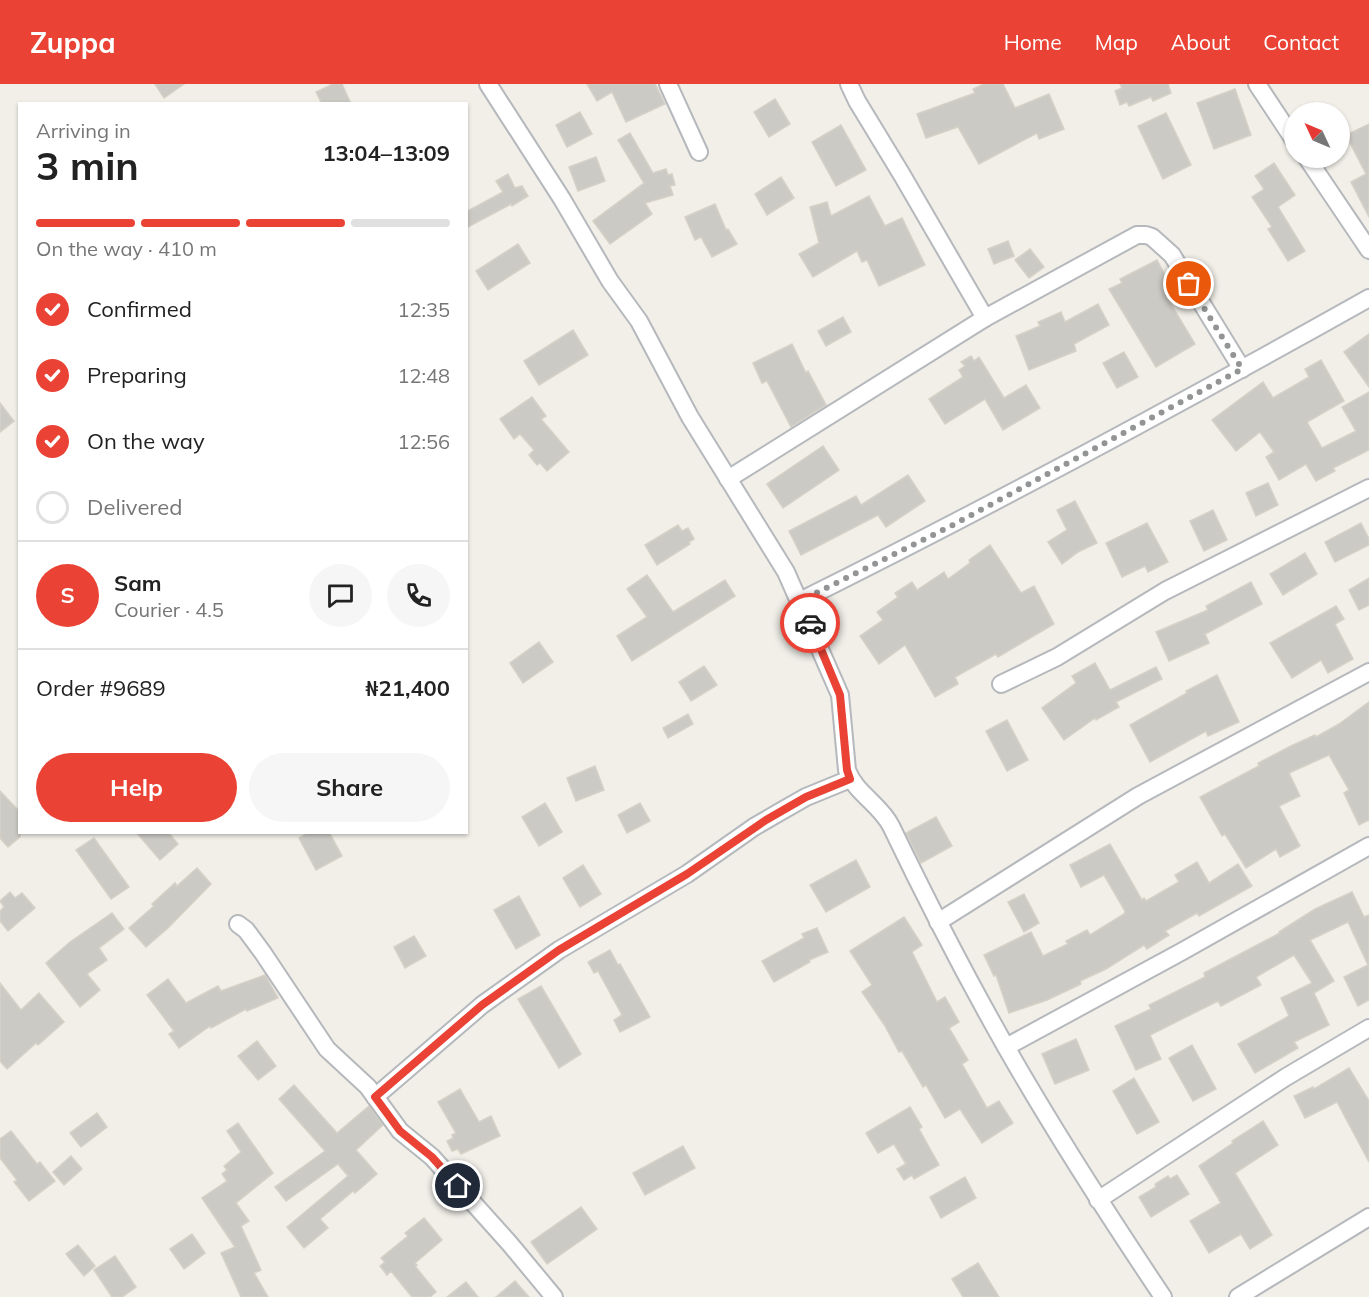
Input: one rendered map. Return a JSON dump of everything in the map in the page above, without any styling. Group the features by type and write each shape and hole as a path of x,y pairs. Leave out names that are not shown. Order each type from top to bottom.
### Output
{"street":[{"path":"488,84 562,199 610,281 639,321 690,417 786,572 840,695 847,770 850,779 875,804 889,823 938,922 1006,1047 1098,1200 1163,1297"},
{"path":"668,84 699,152"},
{"path":"849,84 984,318"},
{"path":"1257,84 1284,125"},
{"path":"1313,168 1369,250"},
{"path":"728,479 984,318 1137,235 1146,234 1172,255 1242,369"},
{"path":"800,601 951,526 1369,298"},
{"path":"1001,684 1057,657 1165,591 1369,488"},
{"path":"938,922 1138,796 1369,672"},
{"path":"375,1097 482,1005 559,950 687,874 754,827 806,797 850,779"},
{"path":"1006,1047 1369,846"},
{"path":"238,924 246,930 263,953 327,1049 362,1080 400,1131 432,1157 554,1297"},
{"path":"1098,1200 1286,1077 1369,1028"},
{"path":"1238,1297 1369,1217"}],"building":[{"path":"155,84 184,84 164,98"},
{"path":"333,84 342,84 350,102 321,102 316,92"},
{"path":"587,84 655,84 665,104 626,122 612,92 597,101"},
{"path":"984,84 1003,84 1015,108 1049,94 1064,129 1039,139 1037,133 979,164 958,127 926,138 917,114 975,93 973,89"},
{"path":"1120,84 1168,84 1171,93 1153,101 1151,97 1129,106 1127,102 1120,105 1115,91 1122,88"},
{"path":"1235,89 1251,135 1214,149 1197,103"},
{"path":"775,99 790,124 769,137 754,112"},
{"path":"580,112 592,134 567,147 556,125"},
{"path":"1166,113 1191,165 1163,179 1138,126"},
{"path":"1369,124 1369,217 1351,182 1366,174 1350,143 1350,133"},
{"path":"841,125 866,170 836,186 812,142"},
{"path":"630,133 653,173 666,169 668,175 672,174 675,185 670,186 673,195 645,203 652,214 610,244 593,221 644,183 618,140"},
{"path":"596,157 605,181 578,191 569,167"},
{"path":"1274,163 1295,195 1278,207 1305,251 1288,261 1268,229 1272,227 1252,197 1264,189 1255,176"},
{"path":"508,174 515,188 522,186 528,196 468,227 468,211 503,192 496,181"},
{"path":"781,177 794,198 767,215 755,194"},
{"path":"869,196 885,226 902,218 925,265 879,286 867,260 862,262 857,251 813,277 799,254 819,243 810,207 827,202 831,216"},
{"path":"715,204 726,230 728,229 737,244 712,257 701,237 695,240 685,217"},
{"path":"1008,241 1014,256 994,264 988,249"},
{"path":"518,244 530,263 488,290 476,271"},
{"path":"1030,249 1044,267 1029,278 1015,260"},
{"path":"1157,260 1174,292 1166,296 1195,344 1156,367 1109,289 1122,283 1120,279"},
{"path":"1098,304 1109,325 1074,344 1076,351 1029,370 1016,336 1040,326 1038,322 1061,312 1065,322"},
{"path":"843,317 851,332 826,346 818,331"},
{"path":"573,330 588,355 539,385 524,361"},
{"path":"1369,334 1369,387 1344,352"},
{"path":"792,344 806,373 808,371 826,405 791,427 767,381 762,383 753,363"},
{"path":"1124,352 1138,377 1117,388 1103,363"},
{"path":"971,356 974,361 979,357 1004,398 1026,385 1040,408 1003,430 985,399 945,424 929,399 963,377 959,370 965,366 961,362"},
{"path":"1321,360 1344,401 1307,422 1322,448 1356,431 1342,407 1369,392 1369,450 1333,468 1335,471 1316,481 1306,464 1279,480 1266,457 1274,452 1260,432 1236,451 1212,420 1263,382 1273,398 1309,377 1305,369"},
{"path":"532,397 546,416 541,419 569,452 547,471 540,463 537,465 529,455 534,450 520,434 514,439 500,419"},
{"path":"0,403 14,421 0,432"},
{"path":"823,446 839,470 783,508 767,484"},
{"path":"908,475 925,501 886,527 878,515 801,555 789,531 856,496 861,505"},
{"path":"1268,483 1278,505 1256,516 1246,493"},
{"path":"1075,501 1097,543 1078,552 1062,564 1048,542 1067,530 1057,510"},
{"path":"1213,510 1227,540 1204,551 1190,521"},
{"path":"1147,523 1168,562 1148,572 1145,566 1122,577 1106,543"},
{"path":"1361,523 1369,539 1369,545 1335,562 1325,542"},
{"path":"678,525 682,531 688,528 694,539 657,565 645,545"},
{"path":"990,545 1021,593 1034,586 1054,624 998,657 996,654 955,677 958,684 935,697 905,645 879,664 860,636 883,620 877,612 898,597 895,593 912,582 917,590 944,572 948,579"},
{"path":"1305,553 1317,574 1283,595 1270,574"},
{"path":"647,575 673,612 725,580 735,596 632,661 617,636 647,617 627,589"},
{"path":"1369,578 1369,605 1359,610 1349,590"},
{"path":"1251,582 1262,604 1205,634 1209,643 1169,661 1156,632 1208,610 1206,606"},
{"path":"1336,606 1344,619 1335,624 1353,659 1328,673 1321,660 1292,678 1270,643"},
{"path":"539,642 553,662 523,683 510,663"},
{"path":"1095,663 1110,690 1156,667 1162,679 1116,702 1119,707 1096,720 1095,718 1064,740 1042,708 1076,683 1072,676"},
{"path":"704,666 717,685 691,701 679,682"},
{"path":"1217,675 1239,722 1208,736 1206,731 1150,762 1130,725"},
{"path":"1369,702 1369,820 1359,825 1344,793 1349,790 1329,755 1289,773 1300,796 1279,806 1300,846 1280,857 1276,849 1246,868 1225,834 1222,836 1200,797 1259,766 1258,763 1315,735 1316,737 1339,724"},
{"path":"688,714 693,724 668,738 663,728"},
{"path":"1007,720 1028,760 1007,771 986,731"},
{"path":"595,766 604,790 576,801 567,778"},
{"path":"0,791 18,810 20,837 8,847 0,838"},
{"path":"545,803 562,832 539,846 522,817"},
{"path":"640,803 650,821 627,833 618,815"},
{"path":"936,817 952,846 921,863 906,833"},
{"path":"138,834 170,834 178,844 160,860"},
{"path":"306,834 330,834 342,856 316,870 299,838"},
{"path":"94,838 129,887 111,899 76,850"},
{"path":"1110,844 1142,900 1144,898 1146,901 1179,882 1175,875 1197,862 1209,883 1238,864 1252,886 1199,916 1197,913 1165,931 1169,935 1147,949 1144,945 1106,969 1080,981 1081,984 1047,1000 1009,1013 996,975 994,976 984,955 1031,932 1043,956 1068,944 1066,941 1087,930 1090,935 1124,914 1125,911 1104,875 1081,887 1070,865"},
{"path":"856,860 870,887 826,912 810,885"},
{"path":"583,865 601,894 580,907 563,878"},
{"path":"197,868 211,884 146,947 129,928 175,883 177,886"},
{"path":"10,892 15,898 22,893 35,908 8,931 0,921 0,911 4,907 0,901"},
{"path":"1352,892 1364,917 1369,915 1369,1000 1358,1006 1344,977 1368,965 1348,922 1310,940 1334,981 1314,993 1329,1025 1294,1042 1298,1048 1255,1073 1238,1044 1289,1016 1281,998 1312,983 1294,955 1256,977 1261,985 1221,1006 1218,1001 1150,1035 1161,1059 1136,1070 1115,1026 1151,1009 1149,1005 1205,977 1204,973 1280,933 1315,909"},
{"path":"1024,894 1039,923 1024,932 1008,902"},
{"path":"519,896 540,935 516,949 494,910"},
{"path":"112,913 124,929 99,948 107,960 87,974 100,990 80,1007 46,963 70,942"},
{"path":"904,917 922,945 912,952 937,1002 945,997 959,1022 949,1028 968,1060 962,1064 987,1108 999,1101 1013,1123 982,1143 960,1109 945,1118 926,1085 923,1087 862,992 872,985 850,951"},
{"path":"817,928 828,952 809,960 810,962 774,982 762,961 804,938 802,934"},
{"path":"414,936 426,956 405,968 394,947"},
{"path":"610,950 650,1017 620,1032 614,1020 622,1015 598,971 594,973 588,962"},
{"path":"265,975 278,998 247,1011 246,1009 211,1028 210,1026 179,1048 169,1034 174,1031 147,995 168,979 186,1003 218,986 221,991"},
{"path":"0,983 21,1010 39,993 64,1022 7,1069 0,1061"},
{"path":"541,986 581,1054 559,1068 518,999"},
{"path":"1076,1039 1089,1070 1055,1084 1042,1054"},
{"path":"257,1041 276,1066 258,1080 238,1056"},
{"path":"1192,1045 1216,1089 1193,1101 1169,1058"},
{"path":"1349,1068 1369,1101 1369,1162 1337,1102 1305,1118 1294,1096 1313,1087 1314,1089"},
{"path":"1134,1078 1159,1122 1137,1134 1113,1091"},
{"path":"294,1085 337,1133 369,1106 383,1125 356,1150 377,1174 320,1219 328,1228 304,1248 287,1227 348,1176 338,1164 286,1201 275,1187 325,1151 279,1099"},
{"path":"460,1089 479,1122 491,1116 500,1136 461,1154 458,1149 452,1151 447,1141 456,1133 438,1102"},
{"path":"910,1107 939,1165 914,1179 912,1175 904,1180 897,1169 906,1164 894,1144 878,1153 866,1133"},
{"path":"97,1113 107,1127 81,1147 70,1133"},
{"path":"1263,1121 1278,1145 1235,1173 1272,1235 1250,1249 1241,1234 1209,1253 1190,1221 1221,1203 1199,1166"},
{"path":"238,1123 273,1173 236,1203 249,1221 241,1226 261,1270 254,1273 268,1297 241,1297 221,1253 235,1247 202,1198 227,1181 222,1174 227,1170 224,1166 241,1152 227,1131"},
{"path":"11,1131 37,1164 40,1162 55,1181 29,1201 14,1182 17,1180 0,1158 0,1139"},
{"path":"683,1146 695,1168 645,1195 633,1173"},
{"path":"71,1156 82,1169 64,1185 53,1172"},
{"path":"1177,1175 1189,1194 1151,1217 1139,1197 1156,1187 1155,1184 1168,1176 1170,1179"},
{"path":"965,1177 976,1198 941,1218 930,1197"},
{"path":"581,1207 597,1229 547,1264 531,1242"},
{"path":"424,1218 442,1240 415,1263 417,1265 415,1266 436,1292 430,1297 412,1297 391,1271 387,1275 380,1266 385,1262 381,1258 408,1236 405,1233"},
{"path":"192,1234 205,1253 184,1269 170,1249"},
{"path":"78,1245 95,1266 84,1276 66,1254"},
{"path":"115,1256 136,1287 122,1297 112,1297 94,1270"},
{"path":"978,1263 999,1297 963,1297 952,1279"},
{"path":"515,1281 529,1297 496,1297"},
{"path":"466,1282 478,1297 447,1297"}],"way so far":[{"path":"810,623 800,601 951,526 1242,369 1189,284"}],"route":[{"path":"458,1186 432,1157 400,1131 375,1097 482,1005 519,980 533,967 663,886 687,874 754,827 806,797 850,779 847,770 840,695 810,623"}]}
